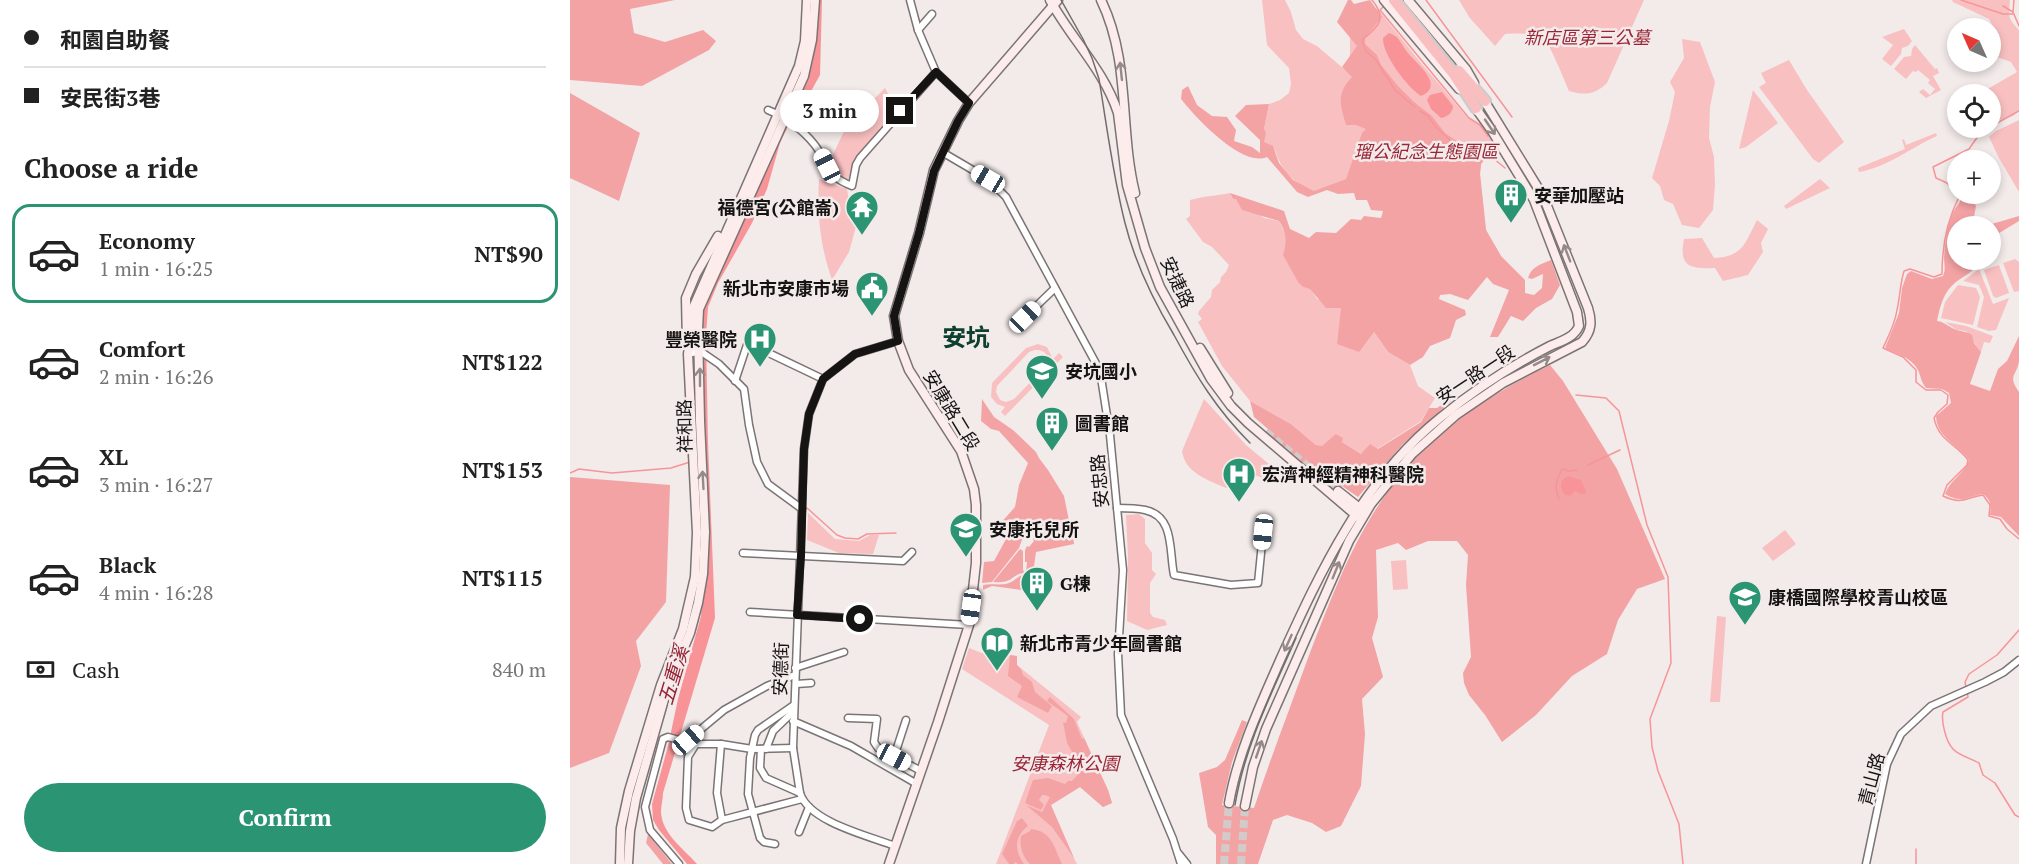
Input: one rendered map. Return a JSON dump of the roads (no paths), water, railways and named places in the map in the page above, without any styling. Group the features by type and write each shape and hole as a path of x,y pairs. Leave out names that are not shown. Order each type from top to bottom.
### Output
{"highway":[{"path":"1394,0 1480,105"},
{"path":"1401,0 1480,105"}],"main road":[{"name":"祥和路","path":"697,457 699,309 782,117 805,41 807,0"},
{"name":"祥和路","path":"628,864 630,831 636,798 667,689 690,633 703,574 697,457 686,332 686,298 696,274 741,199 804,76 812,40 815,0"},
{"name":"安捷路","path":"1101,0 1114,29 1118,47 1127,185 1136,221 1160,287 1211,380 1231,406 1360,513"},
{"name":"安一路一段","path":"1384,0 1432,59 1480,105 1513,144 1543,196 1588,308 1591,322 1587,336 1582,342 1510,378 1454,412"},
{"name":"安一路一段","path":"1229,803 1237,764 1252,723 1305,604 1326,563 1378,482 1406,449 1498,376 1574,334 1579,326 1577,312 1534,200 1480,105 1466,69 1408,0"},
{"name":"安捷路","path":"1054,2 1071,35 1104,79 1123,129"},
{"name":"安康路二段","path":"889,864 969,625 976,563 974,489 961,452 910,372 898,341 894,316 919,233 928,190 942,152 969,103 1054,2"},
{"name":"安捷路","path":"1250,421 1266,432"},
{"path":"1338,490 1360,513"},
{"name":"安一路一段","path":"1245,806 1253,767 1266,729 1360,513"},
{"name":"祥和路","path":"620,864 624,811 661,685 685,620 701,545"}],"street":[{"path":"910,0 918,30 936,72 969,103"},
{"path":"918,30 932,14"},
{"path":"768,110 782,117 816,146 833,176 852,186 856,165 860,158 936,72"},
{"name":"安忠路","path":"942,152 988,179 1006,196 1100,371 1110,435 1123,570 1118,654 1121,715 1179,854 1181,864"},
{"path":"1025,317 1055,288"},
{"path":"735,381 747,345 754,346 823,379 855,354 898,341"},
{"path":"688,354 700,351 719,364 744,389 757,462 768,484 802,509"},
{"name":"安德街","path":"801,796 793,747 793,721 805,434 809,414 823,379"},
{"path":"1117,508 1145,510 1155,513 1163,520 1167,528 1174,575 1231,585 1258,583 1263,532"},
{"path":"743,553 903,561 912,552"},
{"path":"750,612 969,625"},
{"path":"679,864 650,830 645,807 663,739 668,737 682,741 688,740 724,710 766,686 844,652"},
{"name":"青山路","path":"1866,864 1887,764 1901,734 1931,706 1985,682 2004,672 2019,660"},
{"path":"796,684 811,683"},
{"path":"794,708 773,731 764,749 760,768 766,778 801,796 809,807 822,818 895,846"},
{"path":"775,844 767,844 760,838 752,811 748,794 752,749 758,730 794,708"},
{"path":"848,718 877,719 874,742 878,748 921,771"},
{"path":"894,757 906,720"},
{"path":"793,721 851,746 917,784"},
{"path":"793,747 752,749 721,744 696,744 689,752 686,808 689,820 693,823 712,827 722,820 801,796"},
{"path":"721,744 717,793 722,820"},
{"path":"799,832 809,807"},
{"name":"安忠路","path":"1179,854 1187,864"}],"waterway":[{"path":"1372,0 1380,18 1373,31 1362,40 1366,51 1376,60 1395,90 1415,107"},
{"path":"1426,0 1512,117"},
{"path":"1961,0 2003,14 2013,14"},
{"path":"2014,0 2013,12 2019,26"},
{"path":"1385,5 1380,10 1469,118 1480,125 1488,136"},
{"path":"2003,6 2013,12"},
{"path":"1420,111 1428,116 1455,145 1487,153 1505,168"},
{"path":"2019,111 1981,132 1969,149 1933,167 1936,178 1947,183 1959,197 1946,234 1942,274 1934,277 1910,269 1904,271 1895,320 1883,348 1903,357 1916,370 1916,382 1926,390 1941,390 1948,395 1947,404 1934,418 1936,426 1968,460 1967,465 1947,485 1943,496 1963,500 1983,495 1990,505 1989,516 2000,519 2007,529 2019,539"},
{"path":"1576,395 1606,398 1619,411 1647,525 1668,577 1671,663 1650,719 1652,747 1658,771 1679,824 1683,864"},
{"path":"1588,465 1620,450"},
{"path":"570,473 579,469 612,473 671,468 690,462"},
{"path":"1559,499 1556,484 1562,469 1577,470"},
{"path":"807,508 837,535 845,538 858,539 867,534 896,533"},
{"path":"1966,687 1965,682 1969,674 1997,655 2019,630"},
{"path":"1967,691 1968,697 1943,712 1943,726 1948,742 1955,751 1979,763 1983,775 1995,783 2015,815 2019,817"},
{"path":"1916,849 1916,864"}],"tunnel":[{"path":"1266,432 1338,491"},
{"path":"1224,864 1229,803"},
{"path":"1241,864 1245,806"}],"tram line":[{"path":"1061,0 1083,39 1099,79 1121,205 1139,267 1159,308 1199,378 1227,418 1250,443"},
{"path":"1235,805 1252,740 1296,638"}],"place":[{"name":"安華加壓站","path":"1511,224"},
{"name":"福德宮(公館崙)","path":"862,236"},
{"name":"新北市安康市場","path":"872,317"},
{"name":"豐榮醫院","path":"760,368"},
{"name":"安坑國小","path":"1042,400"},
{"name":"圖書館","path":"1052,452"},
{"name":"宏濟神經精神科醫院","path":"1239,503"},
{"name":"安康托兒所","path":"966,558"},
{"name":"G棟","path":"1037,612"},
{"name":"康橋國際學校青山校區","path":"1745,626"},
{"name":"新北市青少年圖書館","path":"997,672"}],"district":[{"name":"安坑","path":"966,337"}],"park label":[{"name":"新店區第三公墓","path":"1587,37"},
{"name":"瑠公紀念生態園區","path":"1426,151"},
{"name":"安康森林公園","path":"1065,763"}],"water label":[{"name":"五重溪","path":"673,675"}]}
